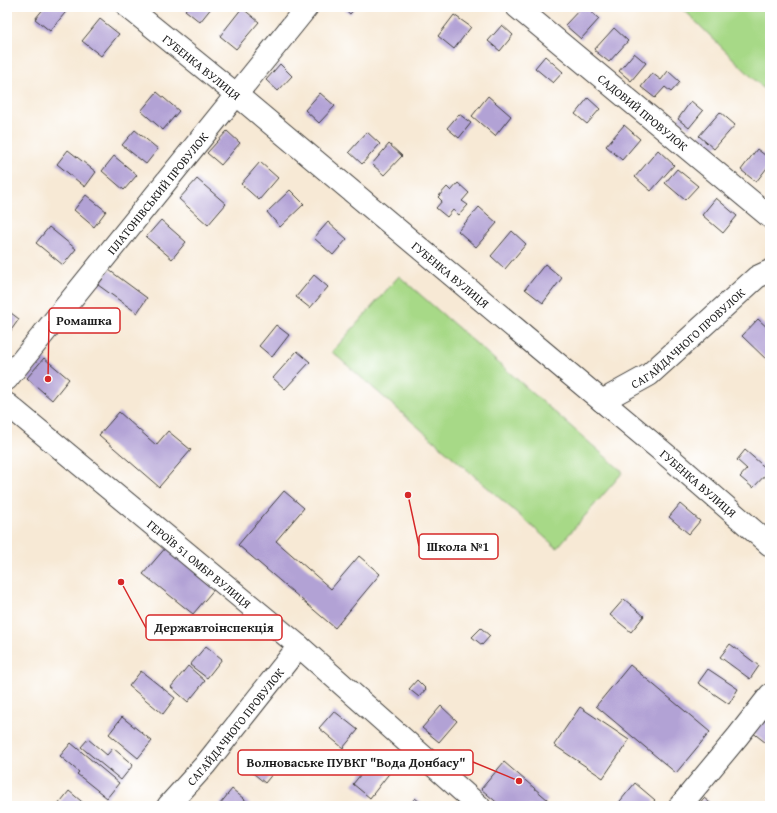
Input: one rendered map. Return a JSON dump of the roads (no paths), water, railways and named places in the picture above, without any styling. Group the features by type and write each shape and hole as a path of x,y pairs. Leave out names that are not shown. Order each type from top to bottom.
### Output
{"street":[{"name":"ГУБЕНКА ВУЛИЦЯ","path":"128,7 237,95 670,458 770,545"},
{"name":"ПЛАТОНІВСЬКИЙ ПРОВУЛОК","path":"7,379 307,7"},
{"name":"САДОВИЙ ПРОВУЛОК","path":"517,7 770,217"},
{"name":"САГАЙДАЧНОГО ПРОВУЛОК","path":"602,401 649,375 757,277 770,271"},
{"name":"ГЕРОЇВ 51 ОМБР ВУЛИЦЯ","path":"7,404 299,646 479,806"},
{"name":"САГАЙДАЧНОГО ПРОВУЛОК","path":"168,806 205,765 299,646"},
{"path":"680,806 770,695"}],"place":[{"name":"Ромашка","path":"48,379"},
{"name":"Школа №1","path":"408,495"},
{"name":"Державтоінспекція","path":"121,582"},
{"name":"Волноваське ПУВКГ \"Вода Донбасу\"","path":"519,781"}]}
